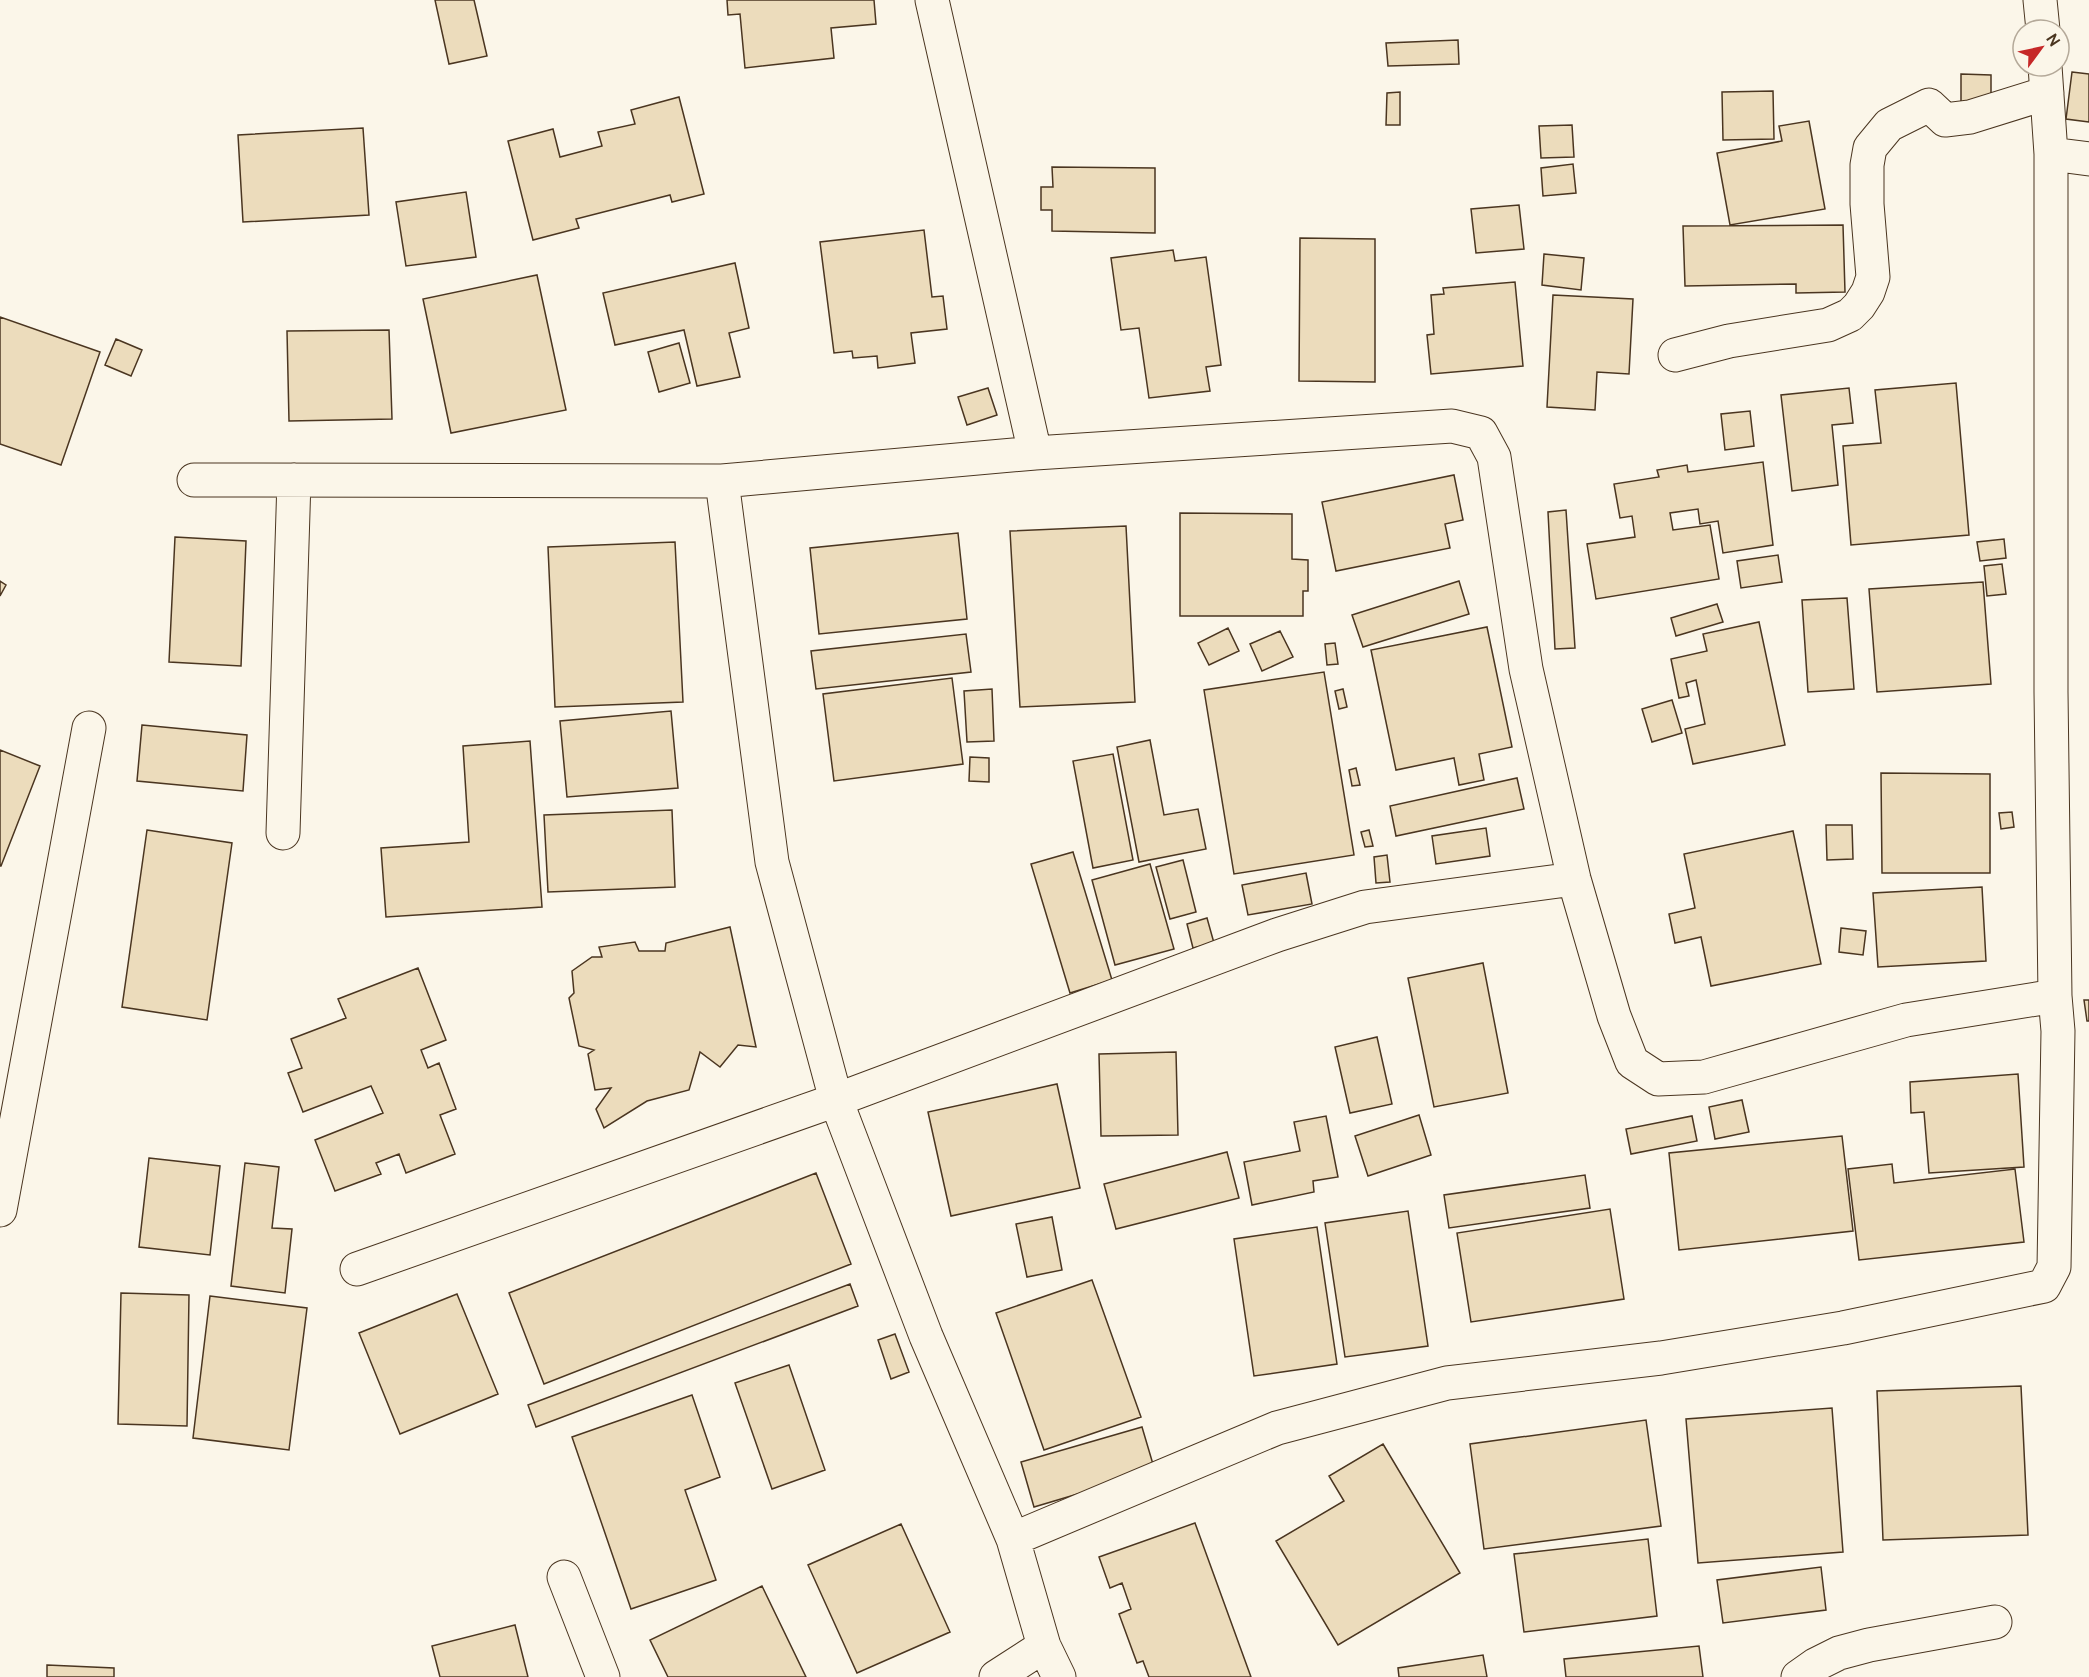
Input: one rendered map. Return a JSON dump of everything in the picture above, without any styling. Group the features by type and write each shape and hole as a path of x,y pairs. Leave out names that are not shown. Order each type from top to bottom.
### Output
{"street":[{"path":"932,0 1035,453"},
{"path":"2040,0 2042,18"},
{"path":"1012,1539 1277,1428 1447,1383 1661,1358 1842,1328 2044,1286 2054,1266 2058,1031 2055,996 2051,692 2051,154 2046,79 1970,117 1946,120 1929,105 1889,125 1880,134 1870,148 1867,165 1867,204 1873,277 1868,292 1850,315 1828,325 1729,341 1675,355"},
{"path":"2051,154 2089,159"},
{"path":"194,480 722,481 1035,453 1452,426 1481,433 1494,457 1526,669 1574,879 1614,1016 1632,1062 1658,1079 1704,1077 1906,1020 2055,996"},
{"path":"283,833 294,480"},
{"path":"722,481 772,862 836,1100 926,1336 1012,1539 1044,1646 1059,1677"},
{"path":"0,1210 89,728"},
{"path":"357,1269 836,1100 1277,935 1365,907 1574,879"},
{"path":"564,1577 603,1677"},
{"path":"1798,1677 1839,1653 1995,1622"},
{"path":"996,1677 1044,1646"}],"building":[{"path":"435,0 474,0 487,56 449,64"},
{"path":"727,0 874,0 876,24 831,28 834,58 745,68 740,14 728,15"},
{"path":"1458,40 1459,64 1388,66 1386,43"},
{"path":"2072,72 2089,74 2089,122 2066,119"},
{"path":"1961,74 1991,75 1991,106 1961,106"},
{"path":"1773,91 1774,139 1723,140 1722,92"},
{"path":"1400,92 1400,125 1386,125 1387,93"},
{"path":"679,97 704,194 672,202 670,195 576,219 579,228 533,240 508,141 553,129 560,157 602,146 598,132 635,124 631,110"},
{"path":"1809,121 1825,209 1730,225 1717,153 1782,141 1779,126"},
{"path":"1572,125 1574,157 1541,158 1539,126"},
{"path":"363,128 369,215 243,222 238,135"},
{"path":"1573,164 1576,193 1543,196 1541,168"},
{"path":"1052,167 1155,168 1155,233 1052,231 1052,210 1041,210 1041,187 1053,187"},
{"path":"466,192 476,257 406,266 396,202"},
{"path":"1519,205 1524,249 1476,253 1471,209"},
{"path":"1843,225 1845,292 1796,293 1796,284 1685,286 1683,226"},
{"path":"924,230 932,297 943,296 947,329 911,333 915,363 878,368 877,356 853,358 852,351 834,353 820,242"},
{"path":"1300,238 1375,239 1375,382 1299,381"},
{"path":"1173,250 1175,261 1206,257 1221,365 1206,367 1210,391 1149,398 1139,328 1121,330 1111,258"},
{"path":"1544,254 1584,258 1581,290 1542,285"},
{"path":"735,263 749,328 729,333 740,377 697,386 684,330 615,345 603,293"},
{"path":"537,275 566,410 451,433 423,299"},
{"path":"1515,282 1523,366 1431,374 1427,335 1434,334 1431,295 1444,294 1443,288"},
{"path":"1553,295 1633,299 1629,374 1597,372 1595,410 1547,407"},
{"path":"0,317 100,352 61,465 0,444"},
{"path":"389,330 392,419 289,421 287,331"},
{"path":"116,339 142,350 131,376 105,365"},
{"path":"679,343 690,383 659,392 648,352"},
{"path":"1956,383 1969,535 1851,545 1843,446 1881,443 1875,390"},
{"path":"988,388 997,415 967,425 958,397"},
{"path":"1849,388 1853,423 1832,425 1838,485 1792,491 1781,395"},
{"path":"1750,411 1754,446 1725,450 1721,414"},
{"path":"1763,462 1773,545 1723,553 1718,521 1700,524 1698,509 1670,513 1673,530 1710,525 1719,579 1596,599 1587,544 1635,537 1632,516 1620,518 1614,484 1659,477 1657,470 1687,465 1688,472"},
{"path":"1454,475 1463,520 1445,524 1450,548 1336,571 1322,502"},
{"path":"1566,510 1575,648 1555,649 1548,512"},
{"path":"1180,513 1292,514 1292,559 1308,560 1308,591 1303,591 1303,616 1180,616"},
{"path":"1126,526 1135,702 1020,707 1010,531"},
{"path":"958,533 967,619 819,634 810,548"},
{"path":"175,537 246,541 241,666 169,662"},
{"path":"2004,539 2006,558 1980,561 1977,542"},
{"path":"675,542 683,702 555,707 548,547"},
{"path":"1778,555 1782,582 1741,588 1737,561"},
{"path":"2002,564 2006,594 1987,596 1984,566"},
{"path":"0,581 6,585 0,596"},
{"path":"1459,581 1469,614 1363,647 1352,615"},
{"path":"1983,582 1991,684 1877,692 1869,589"},
{"path":"1847,598 1854,689 1808,692 1802,600"},
{"path":"1717,604 1723,622 1676,636 1671,618"},
{"path":"1759,622 1785,745 1693,764 1685,729 1705,724 1696,680 1686,683 1689,696 1679,698 1671,659 1707,651 1703,634"},
{"path":"1487,627 1512,747 1479,754 1484,780 1459,785 1454,758 1396,770 1371,650"},
{"path":"1228,628 1239,651 1209,665 1198,643"},
{"path":"1280,631 1293,657 1262,671 1250,644"},
{"path":"966,634 971,672 816,689 811,651"},
{"path":"1335,643 1338,664 1327,665 1325,644"},
{"path":"1324,672 1354,855 1234,874 1204,690"},
{"path":"952,678 963,764 834,781 823,694"},
{"path":"992,689 994,741 967,742 964,691"},
{"path":"1343,689 1347,707 1339,709 1335,691"},
{"path":"1672,700 1682,733 1652,742 1642,709"},
{"path":"671,711 678,788 567,797 560,721"},
{"path":"142,725 247,735 243,791 137,781"},
{"path":"1150,740 1164,815 1198,809 1206,849 1139,862 1117,747"},
{"path":"530,741 542,907 386,917 381,848 469,842 463,746"},
{"path":"0,750 40,766 1,866 0,866"},
{"path":"1113,754 1133,860 1093,868 1073,761"},
{"path":"970,757 989,758 989,782 969,781"},
{"path":"1356,768 1360,785 1352,786 1349,770"},
{"path":"1881,773 1990,774 1990,873 1882,873"},
{"path":"1517,778 1524,809 1396,836 1390,806"},
{"path":"672,810 675,887 548,892 544,815"},
{"path":"2012,812 2014,827 2001,829 1999,813"},
{"path":"1826,825 1852,825 1853,859 1827,860"},
{"path":"1486,828 1490,856 1436,864 1432,836"},
{"path":"147,830 232,843 207,1020 122,1007"},
{"path":"1369,830 1373,846 1365,847 1361,832"},
{"path":"1793,831 1821,964 1711,986 1701,937 1675,943 1669,914 1695,908 1684,854"},
{"path":"1073,852 1112,980 1070,993 1031,864"},
{"path":"1387,855 1390,882 1376,883 1374,857"},
{"path":"1183,860 1196,912 1170,919 1156,867"},
{"path":"1150,864 1174,949 1115,965 1092,880"},
{"path":"1306,873 1312,904 1248,915 1242,885"},
{"path":"1982,887 1986,961 1878,967 1873,893"},
{"path":"1207,918 1214,943 1193,948 1187,924"},
{"path":"730,927 756,1047 738,1045 720,1067 700,1052 689,1090 647,1101 604,1128 596,1109 611,1088 595,1090 588,1054 594,1050 579,1046 569,998 574,993 572,971 592,957 602,957 599,947 635,942 639,951 665,951 666,943"},
{"path":"1841,928 1866,931 1863,955 1839,952"},
{"path":"1483,963 1508,1093 1434,1107 1408,978"},
{"path":"418,968 446,1040 421,1050 428,1068 439,1063 456,1109 440,1115 455,1154 406,1173 399,1154 376,1163 381,1174 335,1191 315,1140 383,1113 371,1086 303,1112 288,1073 302,1068 291,1039 346,1018 338,999"},
{"path":"2084,1000 2089,1000 2089,1021 2087,1021"},
{"path":"1377,1037 1392,1104 1350,1113 1335,1047"},
{"path":"1176,1052 1178,1135 1101,1136 1099,1054"},
{"path":"2018,1074 2024,1167 1929,1173 1924,1112 1911,1113 1910,1082"},
{"path":"1057,1084 1080,1188 951,1216 928,1112"},
{"path":"1742,1100 1749,1132 1715,1139 1709,1107"},
{"path":"1419,1115 1431,1155 1368,1176 1355,1136"},
{"path":"1326,1116 1338,1177 1313,1181 1314,1192 1252,1205 1244,1162 1300,1151 1294,1122"},
{"path":"1692,1116 1697,1141 1631,1154 1626,1129"},
{"path":"1842,1136 1853,1231 1679,1250 1669,1153"},
{"path":"1227,1152 1239,1198 1116,1229 1104,1184"},
{"path":"149,1158 220,1166 210,1255 139,1247"},
{"path":"245,1163 279,1167 272,1228 292,1229 285,1293 231,1286"},
{"path":"1892,1164 1894,1183 2015,1169 2024,1242 1859,1260 1848,1169"},
{"path":"816,1173 851,1264 544,1384 509,1293"},
{"path":"1585,1175 1590,1208 1449,1228 1444,1195"},
{"path":"1610,1209 1624,1299 1471,1322 1457,1233"},
{"path":"1408,1211 1428,1346 1345,1357 1325,1223"},
{"path":"1052,1217 1062,1270 1027,1277 1016,1224"},
{"path":"1317,1227 1337,1364 1254,1376 1234,1239"},
{"path":"1092,1280 1141,1417 1044,1450 996,1313"},
{"path":"850,1284 858,1306 536,1427 528,1405"},
{"path":"121,1293 189,1295 187,1426 118,1424"},
{"path":"457,1294 498,1394 400,1434 359,1333"},
{"path":"210,1296 307,1308 289,1450 193,1438"},
{"path":"895,1334 909,1372 891,1379 878,1340"},
{"path":"789,1365 825,1470 772,1489 735,1383"},
{"path":"2021,1386 2028,1535 1883,1540 1877,1391"},
{"path":"692,1395 720,1477 685,1490 716,1580 631,1609 572,1437"},
{"path":"1832,1408 1843,1552 1698,1563 1686,1419"},
{"path":"1646,1420 1661,1526 1484,1549 1470,1444"},
{"path":"1142,1427 1155,1471 1034,1507 1021,1462"},
{"path":"1383,1444 1460,1573 1338,1645 1276,1541 1344,1501 1329,1476"},
{"path":"1195,1523 1251,1677 1149,1677 1143,1661 1137,1663 1119,1614 1131,1609 1122,1583 1110,1588 1099,1557"},
{"path":"901,1524 950,1632 857,1673 808,1565"},
{"path":"1648,1539 1657,1616 1524,1632 1514,1554"},
{"path":"1821,1567 1826,1610 1723,1623 1717,1580"},
{"path":"762,1586 806,1677 668,1677 650,1640"},
{"path":"515,1625 528,1677 440,1677 432,1646"},
{"path":"1699,1646 1703,1677 1566,1677 1564,1659"},
{"path":"1483,1655 1487,1677 1399,1677 1398,1668"},
{"path":"47,1665 114,1668 114,1677 47,1677"}]}
